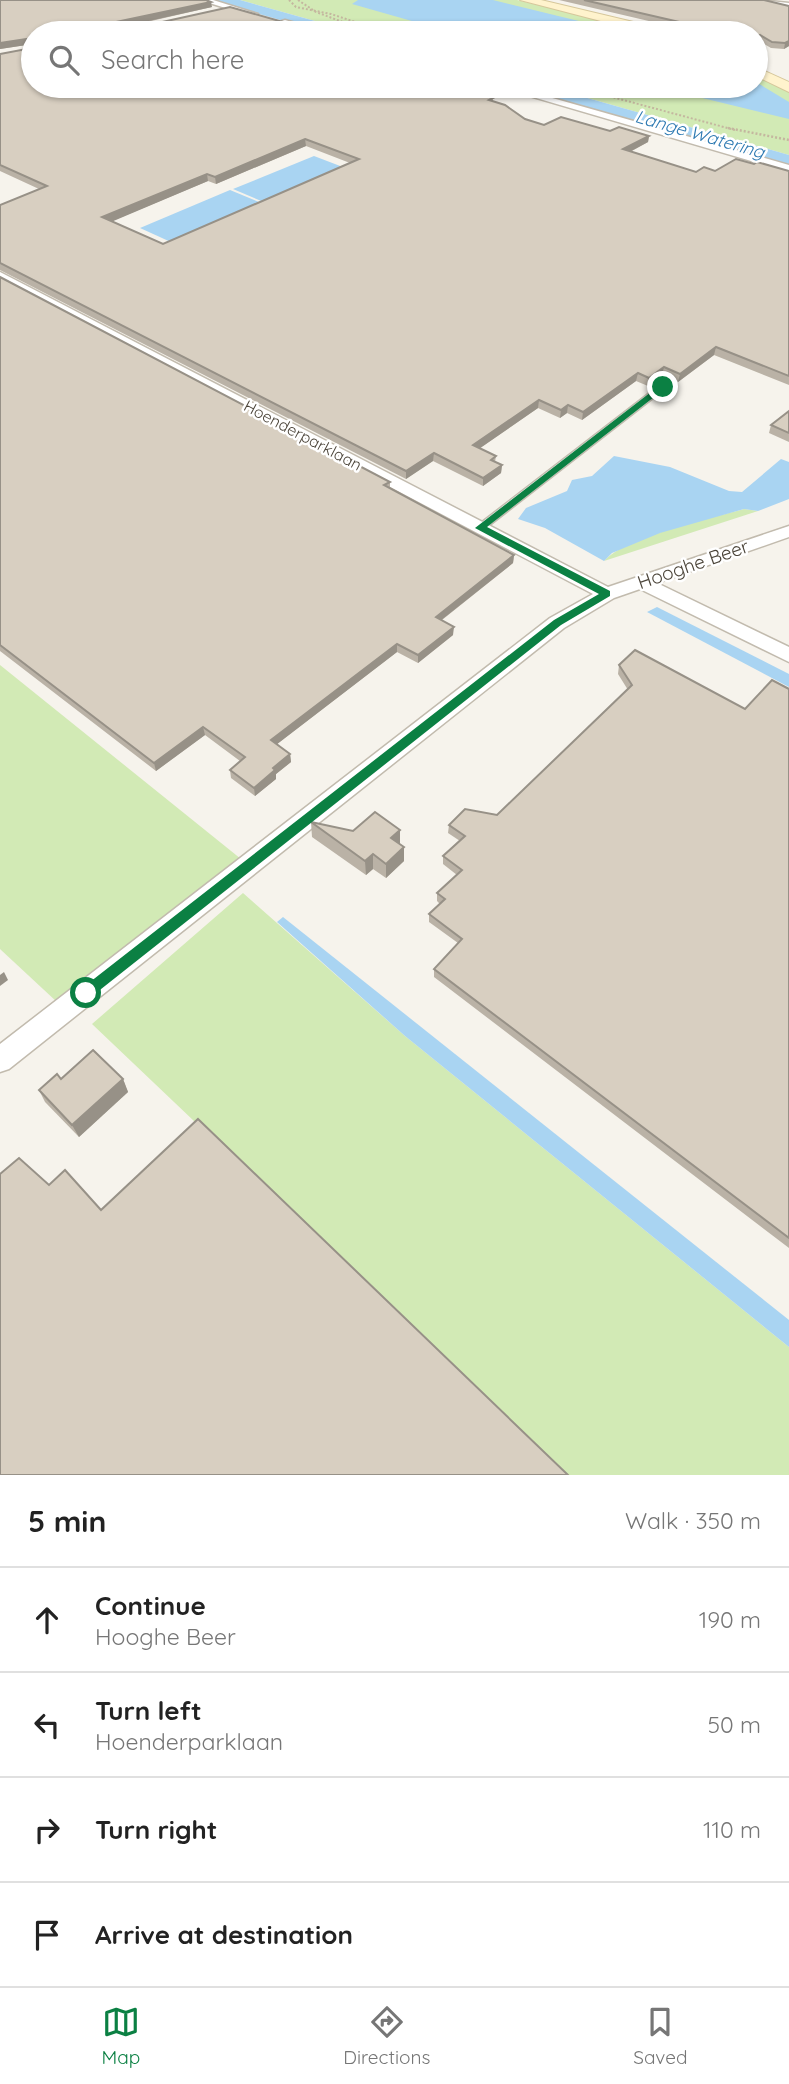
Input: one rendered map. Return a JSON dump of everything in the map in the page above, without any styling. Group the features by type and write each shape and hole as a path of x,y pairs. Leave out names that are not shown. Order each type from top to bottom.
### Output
{"street":[{"path":"204,0 277,21"},
{"path":"526,0 613,21"},
{"path":"763,0 789,6"},
{"path":"213,13 231,8"},
{"path":"768,77 789,88"},
{"path":"542,98 789,169"},
{"name":"Hoenderparklaan","path":"0,276 607,594"},
{"name":"Hooghe Beer","path":"0,1060 557,623 607,594 789,531"},
{"path":"640,582 789,655"}],"lane":[{"path":"480,528 663,387"}],"path":[{"path":"289,0 296,7 308,7 352,21"},
{"path":"298,0 340,21"},
{"path":"616,98 743,132 789,139"},
{"path":"626,98 789,139"}],"green space":[{"path":"240,0 517,0 604,21 315,21"},
{"path":"768,81 789,92 789,155 587,98 768,98"},
{"path":"744,509 758,511 604,561 615,552 649,536"},
{"path":"0,665 241,859 57,1002 0,949"},
{"path":"243,893 405,1036 789,1347 789,1475 566,1475 92,1024"}],"water":[{"path":"210,0 240,0 315,21 284,21"},
{"path":"358,0 493,0 579,21 412,21 352,4"},
{"path":"768,89 789,102 789,119 702,98 768,98"},
{"name":"Lange Watering","path":"550,98 587,98 789,155 789,167"},
{"path":"314,156 348,169 266,203 233,189"},
{"path":"230,190 264,204 173,243 140,228"},
{"path":"614,456 670,467 729,491 742,492 781,459 789,462 789,499 758,511 744,509 660,533 612,553 604,561 545,528 518,519 526,508 567,491 572,480 592,476"},
{"path":"657,607 789,674 789,687 647,612"},
{"path":"283,917 789,1320 789,1347 405,1036 277,922"}],"building":[{"path":"0,0 211,2 121,21 21,21 21,40 0,43"},
{"path":"584,0 764,0 789,6 789,41 785,43 768,40 768,21 675,21"},
{"path":"230,7 279,21 167,21"},
{"path":"21,50 21,98 493,98 489,100 505,105 525,119 544,125 561,117 610,131 619,127 649,136 623,149 696,172 704,167 715,171 736,159 789,171 789,376 716,347 680,374 664,367 649,378 638,373 583,412 568,405 561,410 539,400 473,445 496,456 491,460 502,465 483,478 434,453 406,471 0,263 0,205 47,186 0,165 0,54","holes":["305,139 359,159 163,244 102,217 207,174 215,177"]},
{"path":"0,277 390,482 384,485 514,555 436,617 454,627 418,655 397,644 271,740 290,754 254,788 230,770 245,757 203,727 154,763 0,645"},
{"path":"789,411 789,433 771,425"},
{"path":"635,650 745,709 772,680 789,689 789,1238 434,969 462,939 429,914 445,899 437,893 462,870 443,856 465,836 449,825 465,809 497,815 632,685 619,665"},
{"path":"375,812 400,830 391,838 404,847 386,864 373,854 365,861 311,822 353,831"},
{"path":"93,1050 123,1079 72,1125 39,1090 57,1074 61,1079"},
{"path":"198,1119 568,1475 0,1475 0,1174 19,1158 49,1185 65,1170 101,1210"}],"route":[{"path":"86,993 557,623 607,594 480,528 663,387"}]}
